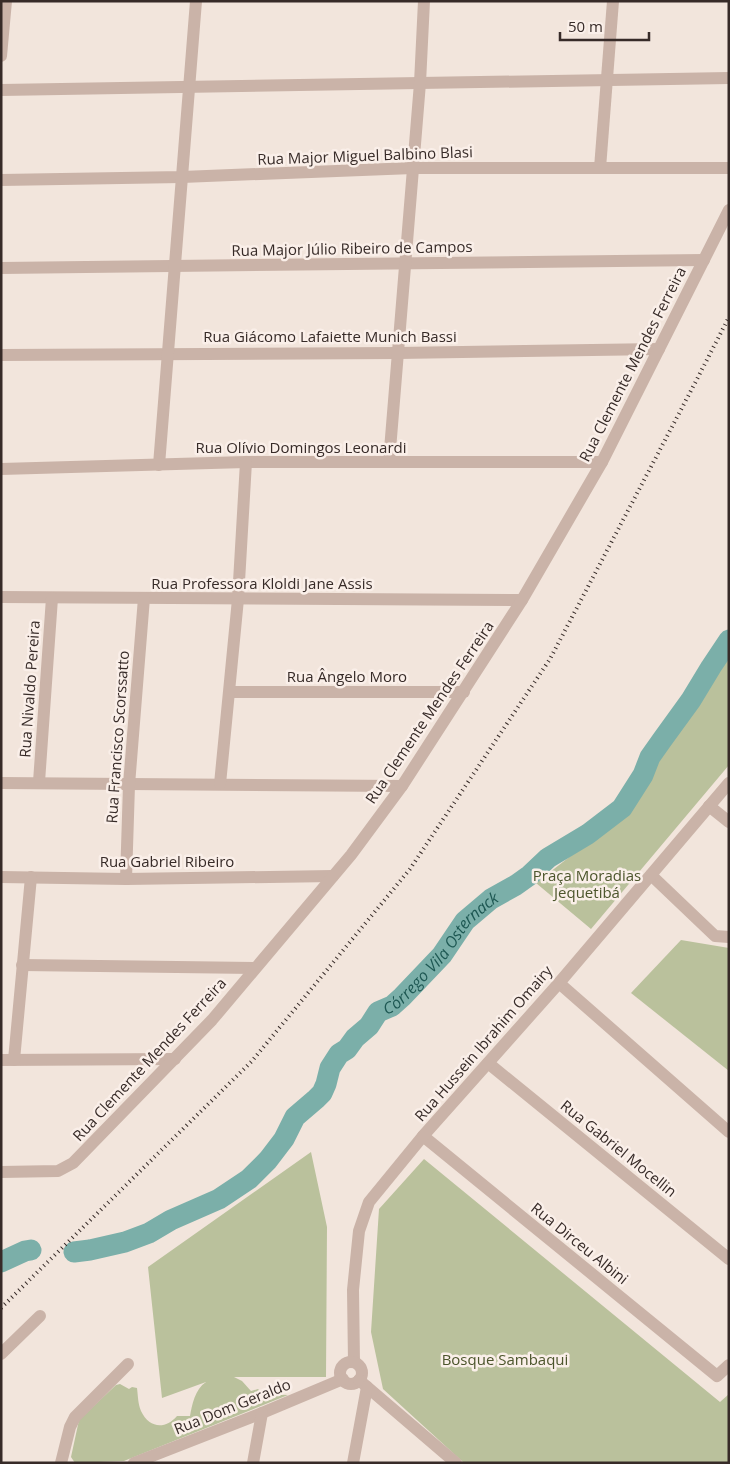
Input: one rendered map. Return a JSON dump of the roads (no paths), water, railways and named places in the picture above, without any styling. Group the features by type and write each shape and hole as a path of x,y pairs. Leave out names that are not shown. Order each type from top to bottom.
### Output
{"street":[{"path":"1,56 6,1"},
{"path":"159,465 196,1"},
{"path":"389,462 420,83 424,1"},
{"path":"600,168 613,1"},
{"path":"1,90 729,78"},
{"name":"Rua Major Miguel Balbino Blasi","path":"1,180 182,177 413,168 729,168"},
{"name":"Rua Clemente Mendes Ferreira","path":"1,1172 58,1171 73,1163 212,1020 351,855 402,786 522,600 602,462 729,210"},
{"name":"Rua Major Júlio Ribeiro de Campos","path":"1,268 704,260"},
{"name":"Rua Giácomo Lafaiette Munich Bassi","path":"1,355 398,353 659,349"},
{"path":"220,784 238,599 246,462"},
{"name":"Rua Olívio Domingos Leonardi","path":"1,469 246,462 602,462"},
{"name":"Rua Professora Kloldi Jane Assis","path":"1,598 522,600"},
{"name":"Rua Nivaldo Pereira","path":"39,782 52,598"},
{"name":"Rua Francisco Scorssatto","path":"126,878 129,784 144,598"},
{"name":"Rua Ângelo Moro","path":"230,692 464,692"},
{"path":"1,783 402,786"},
{"name":"Rua Hussein Ibrahim Omairy","path":"354,1362 354,1290 359,1231 368,1202 423,1136 559,983 729,784"},
{"path":"710,806 729,822"},
{"path":"651,874 715,936 729,937"},
{"name":"Rua Gabriel Ribeiro","path":"1,876 126,878 333,876"},
{"path":"31,877 22,965 8,1060 175,1058"},
{"path":"22,965 254,968"},
{"path":"559,983 729,1132"},
{"name":"Rua Gabriel Mocellin","path":"488,1063 729,1259"},
{"name":"Rua Dirceu Albini","path":"423,1136 717,1376 729,1365"},
{"path":"1,1354 40,1316"},
{"path":"353,1463 363,1384 362,1370 354,1362 350,1362 343,1366 341,1372 346,1382 363,1384 449,1460"},
{"path":"61,1463 70,1427 75,1417 128,1364"},
{"name":"Rua Dom Geraldo","path":"134,1463 161,1457 343,1379"},
{"path":"253,1463 262,1413"}],"waterway":[{"name":"Córrego Vila Osternack","path":"74,1252 125,1242 149,1233 171,1220 219,1199 249,1179 268,1160 284,1139 295,1117 322,1093 330,1068 339,1054 347,1049 355,1038 369,1026 378,1012 392,1006 442,955 465,921 491,899 516,885 548,858 588,834 622,808 643,775 650,757 691,700 729,640"},
{"name":"Córrego Vila Osternack","path":"1,1262 31,1250"}],"railway":[{"path":"1,1308 252,1061 410,869 550,659 729,317"}],"park label":[{"name":"Praça Moradias Jequetibá","path":"587,884"},
{"name":"Bosque Sambaqui","path":"505,1359"}]}
